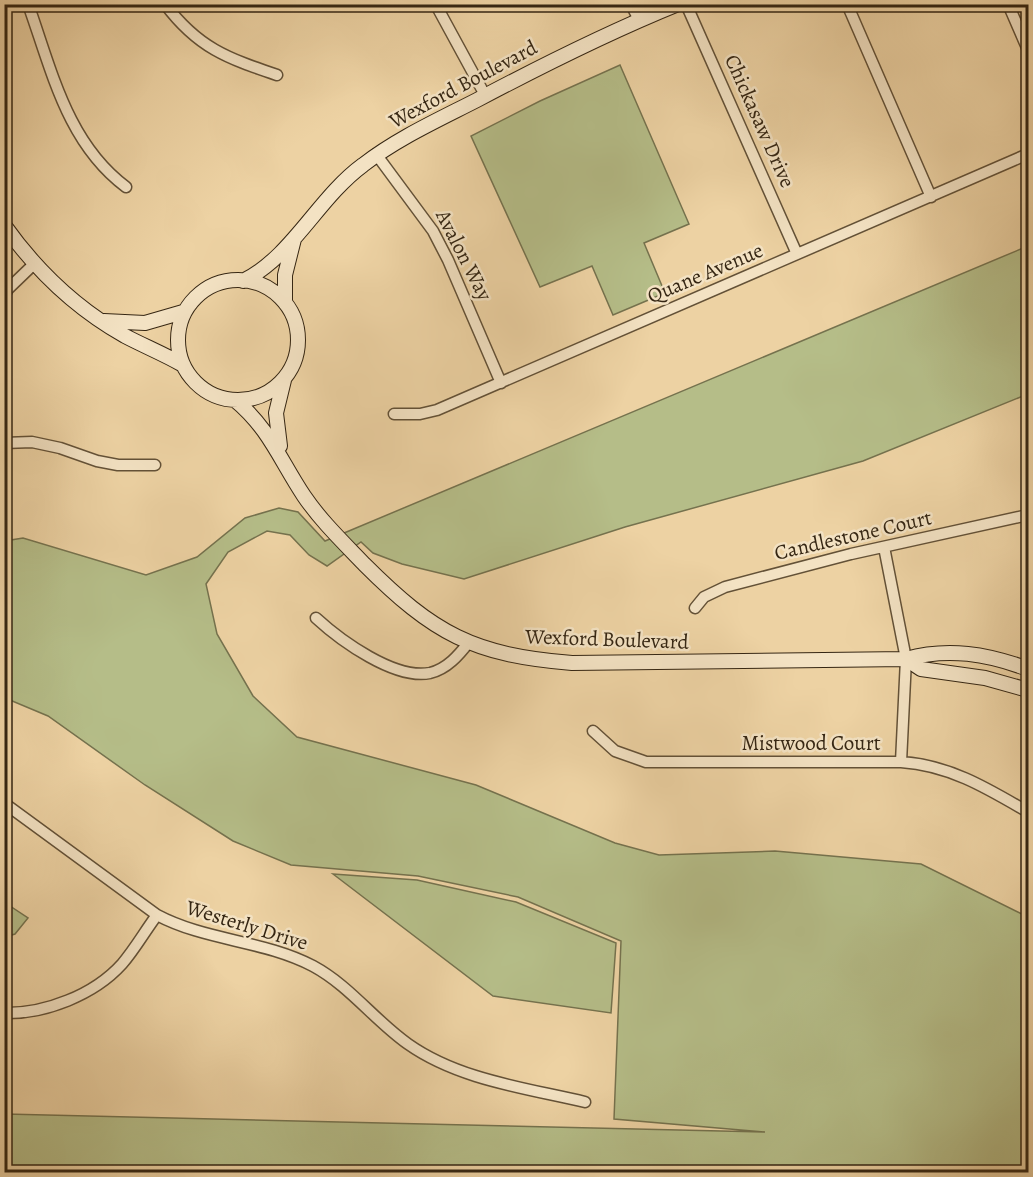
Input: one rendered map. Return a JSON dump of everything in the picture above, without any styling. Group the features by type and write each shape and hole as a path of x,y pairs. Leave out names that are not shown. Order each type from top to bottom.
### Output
{"street":[{"path":"28,4 70,120 80,139 107,173 126,187"},
{"path":"165,4 193,37 209,49 226,58 277,75"},
{"path":"631,4 639,20"},
{"name":"Wexford Boulevard","path":"243,280 267,266 294,239 330,193 376,154 485,95 639,20 678,4"},
{"name":"Chickasaw Drive","path":"686,4 797,254"},
{"path":"847,4 932,196"},
{"path":"1008,4 1029,50"},
{"path":"436,5 485,95"},
{"name":"Avalon Way","path":"376,154 433,231 448,260 501,383"},
{"name":"Quane Avenue","path":"394,414 420,414 437,410 1029,154"},
{"path":"4,225 34,264 75,303 124,336 183,365"},
{"name":"Wexford Boulevard","path":"285,301 285,275 294,239"},
{"path":"4,296 34,264"},
{"path":"104,321 145,323 183,312 208,288 243,280 266,287 285,301 297,322 299,346 292,368 284,380 261,396 235,400 208,392 197,384 183,365 177,339 183,312"},
{"name":"Wexford Boulevard","path":"284,380 276,413 276,432 291,475 318,516 400,601 447,633 469,642 500,654 524,659 572,663 906,659 931,652 988,656 1029,669"},
{"name":"Wexford Boulevard","path":"235,400 258,420 283,456"},
{"path":"4,443 32,442 118,465 155,465"},
{"name":"Candlestone Court","path":"694,608 704,597 725,587 884,547 1029,515"},
{"path":"884,547 906,659 901,762"},
{"path":"316,618 353,648 416,674 432,673 444,667 456,658 469,642"},
{"name":"Wexford Boulevard","path":"906,659 921,669 985,678 1029,690"},
{"name":"Mistwood Court","path":"593,731 615,751 646,762 901,762 937,767 966,777 1029,812"},
{"name":"Westerly Drive","path":"4,803 157,915 180,927 274,950 314,966 349,990 410,1045 448,1066 585,1102"},
{"path":"4,1013 31,1011 69,1001 103,981 132,951 157,915"}],"green space":[{"path":"620,65 689,224 644,243 665,293 613,315 592,266 540,287 471,136 540,101"},
{"path":"1028,246 1028,394 863,461 625,527 464,579 402,564 373,553 361,542 327,566 309,555 290,535 267,531 228,552 206,584 217,634 253,696 297,737 476,785 615,843 659,855 775,851 921,864 1028,917 1028,1172 5,1172 5,1114 765,1132 614,1119 621,941 518,897 418,876 291,865 233,841 145,785 48,716 5,698 5,541 23,538 146,575 197,557 245,518 279,508 298,512 325,541"},
{"path":"333,874 417,880 516,902 616,943 611,1013 493,996"},
{"path":"4,902 28,918 15,934 5,937"}]}
